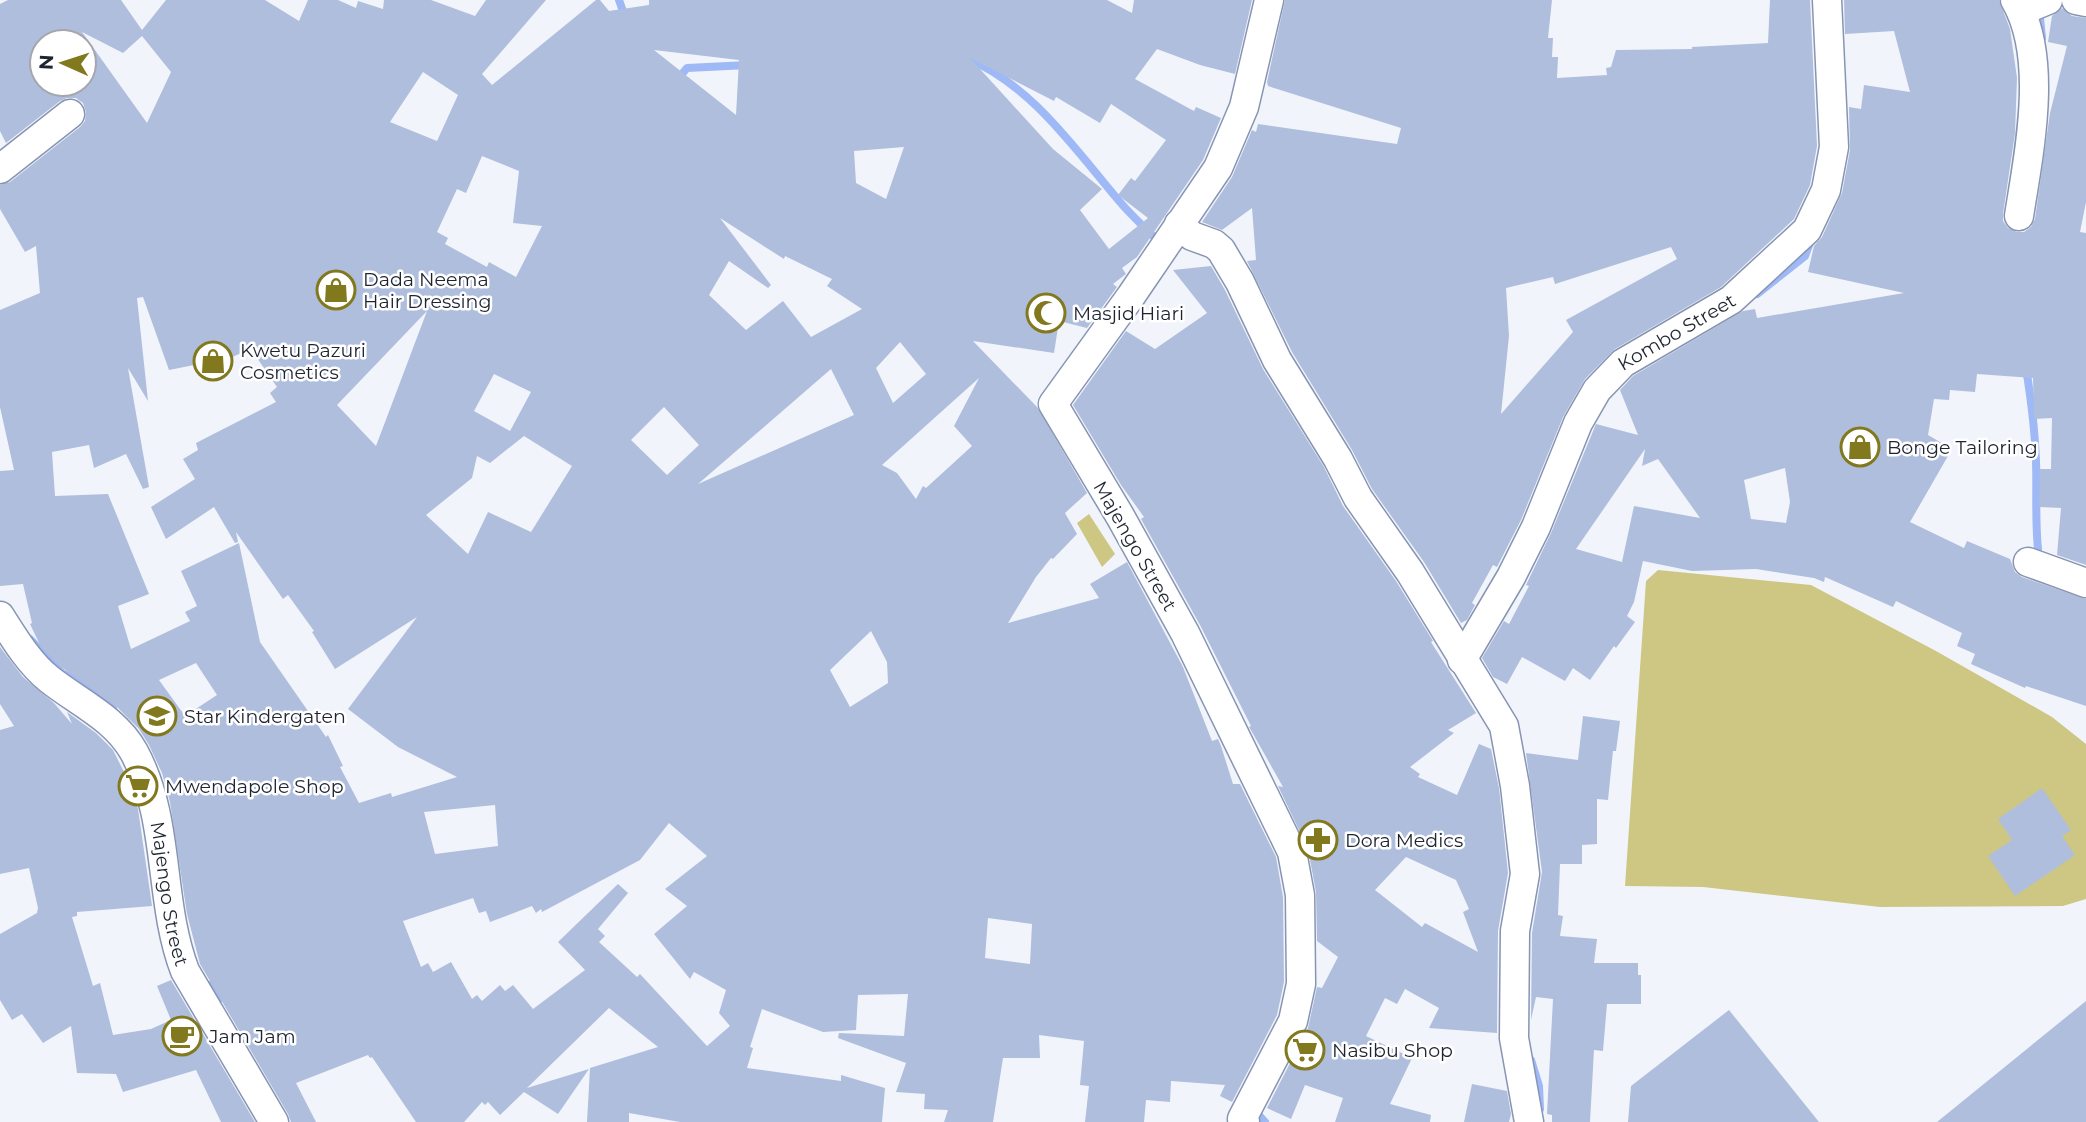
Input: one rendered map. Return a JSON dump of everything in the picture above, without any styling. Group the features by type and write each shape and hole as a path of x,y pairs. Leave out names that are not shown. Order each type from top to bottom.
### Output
{"street":[{"name":"Majengo Street","path":"1242,1121 1293,1021 1301,984 1300,895 1292,852 1185,633 1120,516 1053,404 1218,168 1244,107 1269,0"},
{"name":"Kombo Street","path":"1462,660 1511,577 1536,527 1578,423 1597,390 1623,363 1731,300 1807,230 1826,190 1834,147 1827,0"},
{"path":"2020,216 2032,118 2033,49 2018,5 2048,0"},
{"path":"2076,0 2086,2"},
{"path":"0,169 70,114"},
{"path":"1179,224 1192,236 1214,244 1221,250 1240,282 1277,360 1338,459 1358,498 1410,572 1504,726 1511,755 1525,874 1515,931 1514,1038 1530,1122"},
{"path":"2028,562 2086,583"},
{"name":"Majengo Street","path":"0,616 21,649 47,678 112,723 133,751 156,815 176,950 184,971 274,1122"}],"shaded area":[{"path":"1089,514 1115,554 1102,567 1077,523"},
{"path":"1658,570 1811,585 1936,651 2052,717 2086,744 2086,899 2063,906 1880,907 1703,887 1625,886 1646,581"}],"building":[{"path":"8,0 121,0 142,30 166,0 265,0 299,21 308,0 338,0 356,8 358,1 383,9 384,0 431,0 475,16 486,0 546,0 482,74 492,85 596,0 600,0 609,11 649,5 649,0 1107,0 1132,13 1134,0 1252,0 1235,74 1200,65 1157,49 1135,79 1194,111 1196,107 1221,118 1203,160 1137,257 1122,268 1126,274 1113,284 1117,287 1087,328 1059,321 1054,353 973,341 1038,408 1087,493 1065,513 1077,534 1051,558 1036,577 1008,623 1099,598 1090,584 1127,562 1183,667 1212,741 1218,739 1233,784 1240,784 1276,857 1283,897 1284,982 1277,1015 1232,1102 1220,1096 1225,1085 1171,1081 1170,1102 1146,1100 1144,1122 1085,1122 1089,1086 1080,1085 1084,1041 1039,1035 1040,1058 1003,1058 993,1122 944,1122 948,1110 924,1109 925,1094 896,1092 906,1063 838,1038 839,1033 904,1036 908,994 858,995 856,1030 823,1032 762,1009 750,1047 753,1048 747,1068 841,1081 841,1075 885,1088 882,1122 680,1122 629,1113 629,1122 587,1122 590,1068 658,1047 609,1008 527,1088 589,1069 558,1114 524,1092 500,1115 488,1102 485,1105 482,1102 464,1122 416,1122 368,1055 296,1083 316,1122 291,1122 200,964 187,914 170,802 162,773 149,745 139,729 118,708 60,666 41,647 30,624 32,623 23,584 0,586 0,471 14,470 0,407 0,310 40,293 36,246 25,252 0,209 0,185 10,182 85,121 83,103 76,98 98,98 98,54 147,123 171,72 142,36 123,53 98,40 98,28 28,28 28,98 67,98 6,143 0,131 0,4","holes":["654,50 739,60 736,115","970,58 1054,101 1056,97 1100,123 1111,104 1166,140 1135,181 1131,178 1118,195 1148,218 1109,249 1080,210 1102,189 1053,149","423,72 458,95 437,141 390,122","904,147 886,199 856,183 854,151","482,156 519,171 513,223 542,226 516,277 489,262 487,267 445,244 448,238 437,232 457,189 466,193","720,218 784,259 785,256 832,279 827,286 862,309 811,337 783,301 746,330 709,295 729,261 768,288 771,285","143,297 169,370 194,365 197,372 251,349 277,387 270,393 276,402 196,443 198,450 183,459 195,479 151,507 166,539 214,507 235,543 238,542 236,532 283,599 288,595 314,631 312,632 335,669 417,617 348,709 398,747 457,777 392,797 391,793 359,803 340,767 343,766 328,735 326,737 260,642 239,543 181,571 197,606 185,612 190,621 131,649 118,606 149,594 108,494 55,496 52,452 89,445 94,468 126,454 143,489 149,487 128,368 148,401 137,298","427,311 376,446 337,405","900,342 926,374 893,403 876,368","831,369 854,415 698,484","494,374 531,392 510,431 474,411","979,378 954,426 972,446 926,488 923,486 916,499 897,473 882,465","664,407 699,445 667,475 631,440","524,436 572,466 531,532 488,512 468,554 426,515 472,478 477,456 490,463","871,631 887,662 888,683 850,707 830,670","196,663 217,695 185,716 159,680","495,805 498,846 435,854 424,812","669,823 707,856 665,889 687,906 654,934 690,979 694,972 726,990 719,1013 730,1026 707,1046 640,974 637,977 599,942 605,936 598,929 628,893 618,884 558,942 585,970 533,1009 513,985 505,991 500,985 482,1001 477,995 472,999 451,962 433,972 428,963 421,967 403,921 473,898 479,913 486,911 490,922 532,906 536,913 541,909 542,912 640,860","988,918 1032,924 1030,964 985,958"]},
{"path":"1285,0 1552,0 1548,38 1553,38 1552,57 1558,57 1557,78 1607,75 1606,68 1611,67 1616,50 1692,49 1768,43 1770,0 1810,0 1817,146 1810,185 1794,219 1721,287 1615,349 1585,379 1563,417 1521,520 1497,567 1493,565 1472,603 1475,605 1467,620 1461,623 1424,562 1372,489 1352,450 1292,352 1247,261 1256,260 1252,208 1222,230 1202,222 1232,177 1252,130 1256,132 1258,124 1397,144 1401,128 1268,86","holes":["1671,247 1677,259 1566,320 1573,332 1501,414 1509,336 1506,288 1553,277 1555,284"]},
{"path":"1844,0 1999,0 2010,29 2017,78 2015,133 2003,221 2008,228 2024,232 2031,227 2035,219 2050,113 2067,46 2048,42 2052,16 2062,8 2072,16 2086,18 2086,202 2080,232 2086,233 2086,565 2057,555 2061,508 2039,507 2040,469 2051,469 2052,418 2034,419 2033,378 1977,374 1975,392 1950,390 1949,400 1934,399 1928,435 1952,449 1910,522 1964,548 1967,541 2010,559 2015,572 2022,577 2086,599 2086,706 2026,686 2025,688 1971,664 1975,654 1957,646 1962,633 1896,601 1893,607 1825,577 1824,582 1756,569 1692,571 1643,561 1634,602 1627,616 1635,622 1590,680 1573,668 1565,681 1522,657 1507,684 1493,677 1482,658 1504,621 1509,624 1529,586 1526,585 1551,533 1596,424 1638,435 1620,390 1633,376 1743,311 1755,309 1757,318 1904,293 1808,272 1814,246 1822,237 1842,193 1850,150 1849,107 1861,109 1864,85 1910,92 1894,31 1845,34","holes":["1645,449 1642,466 1658,459 1700,518 1634,506 1622,562 1576,549","1785,468 1790,502 1786,523 1751,519 1744,480"]},
{"path":"1211,266 1263,369 1324,467 1343,506 1396,581 1476,713 1448,730 1454,733 1410,767 1420,774 1418,777 1457,795 1479,744 1491,749 1499,788 1508,873 1498,931 1497,1033 1429,1028 1439,1008 1405,989 1397,1004 1385,998 1366,1036 1412,1058 1390,1104 1431,1115 1430,1122 1335,1122 1343,1098 1305,1085 1291,1119 1267,1108 1308,1028 1317,987 1322,988 1338,957 1317,941 1316,892 1308,849 1278,786 1283,787 1249,727 1251,726 1200,625 1141,519 1144,517 1121,485 1073,405 1126,331 1155,349 1207,313 1173,270","holes":["1406,857 1456,880 1469,909 1463,912 1478,952 1425,923 1422,927 1375,890"]},
{"path":"0,647 23,677 54,703 72,724 67,712 96,733 113,750 130,784 138,809 152,906 77,912 77,916 72,917 93,986 100,983 113,1035 151,1029 171,1020 157,986 171,980 255,1122 221,1122 196,1070 123,1092 116,1074 77,1073 71,1026 43,1043 22,1014 12,1020 0,1000 0,934 37,913 38,908 29,868 0,874 0,730 14,726 0,704"},
{"path":"1583,716 1620,721 1616,751 1613,751 1608,800 1597,799 1597,844 1582,845 1582,864 1560,864 1558,915 1563,916 1560,936 1597,939 1594,963 1638,963 1638,975 1641,975 1641,1004 1607,1004 1603,1051 1594,1050 1590,1122 1552,1122 1552,1115 1547,1114 1553,999 1536,997 1531,1020 1532,933 1542,872 1526,753 1578,760"},
{"path":"2042,788 2071,830 2062,836 2075,855 2015,896 1988,856 2012,840 1998,819"},
{"path":"2086,1001 2086,1122 1937,1122"},
{"path":"1729,1010 1819,1122 1628,1122 1631,1086"},
{"path":"1472,1084 1507,1091 1511,1114 1509,1122 1464,1122"}],"waterway":[{"path":"619,0 625,17"},
{"path":"2039,9 2042,38"},
{"path":"964,57 1010,83 1050,119 1124,207 1157,240"},
{"path":"676,81 687,68 748,65"},
{"path":"1757,294 1805,256 1811,240"},
{"path":"2026,368 2035,438 2038,549"},
{"path":"30,639 62,673 89,686 113,709"},
{"path":"209,985 219,999"},
{"path":"1531,1060 1539,1086 1540,1109"},
{"path":"1255,1109 1265,1122"}],"place":[{"name":"Dada Neema Hair Dressing","path":"336,290"},
{"name":"Masjid Hiari","path":"1046,313"},
{"name":"Kwetu Pazuri Cosmetics","path":"213,361"},
{"name":"Bonge Tailoring","path":"1860,447"},
{"name":"Star Kindergaten","path":"157,716"},
{"name":"Mwendapole Shop","path":"138,786"},
{"name":"Dora Medics","path":"1318,840"},
{"name":"Jam Jam","path":"182,1036"},
{"name":"Nasibu Shop","path":"1305,1050"}]}
